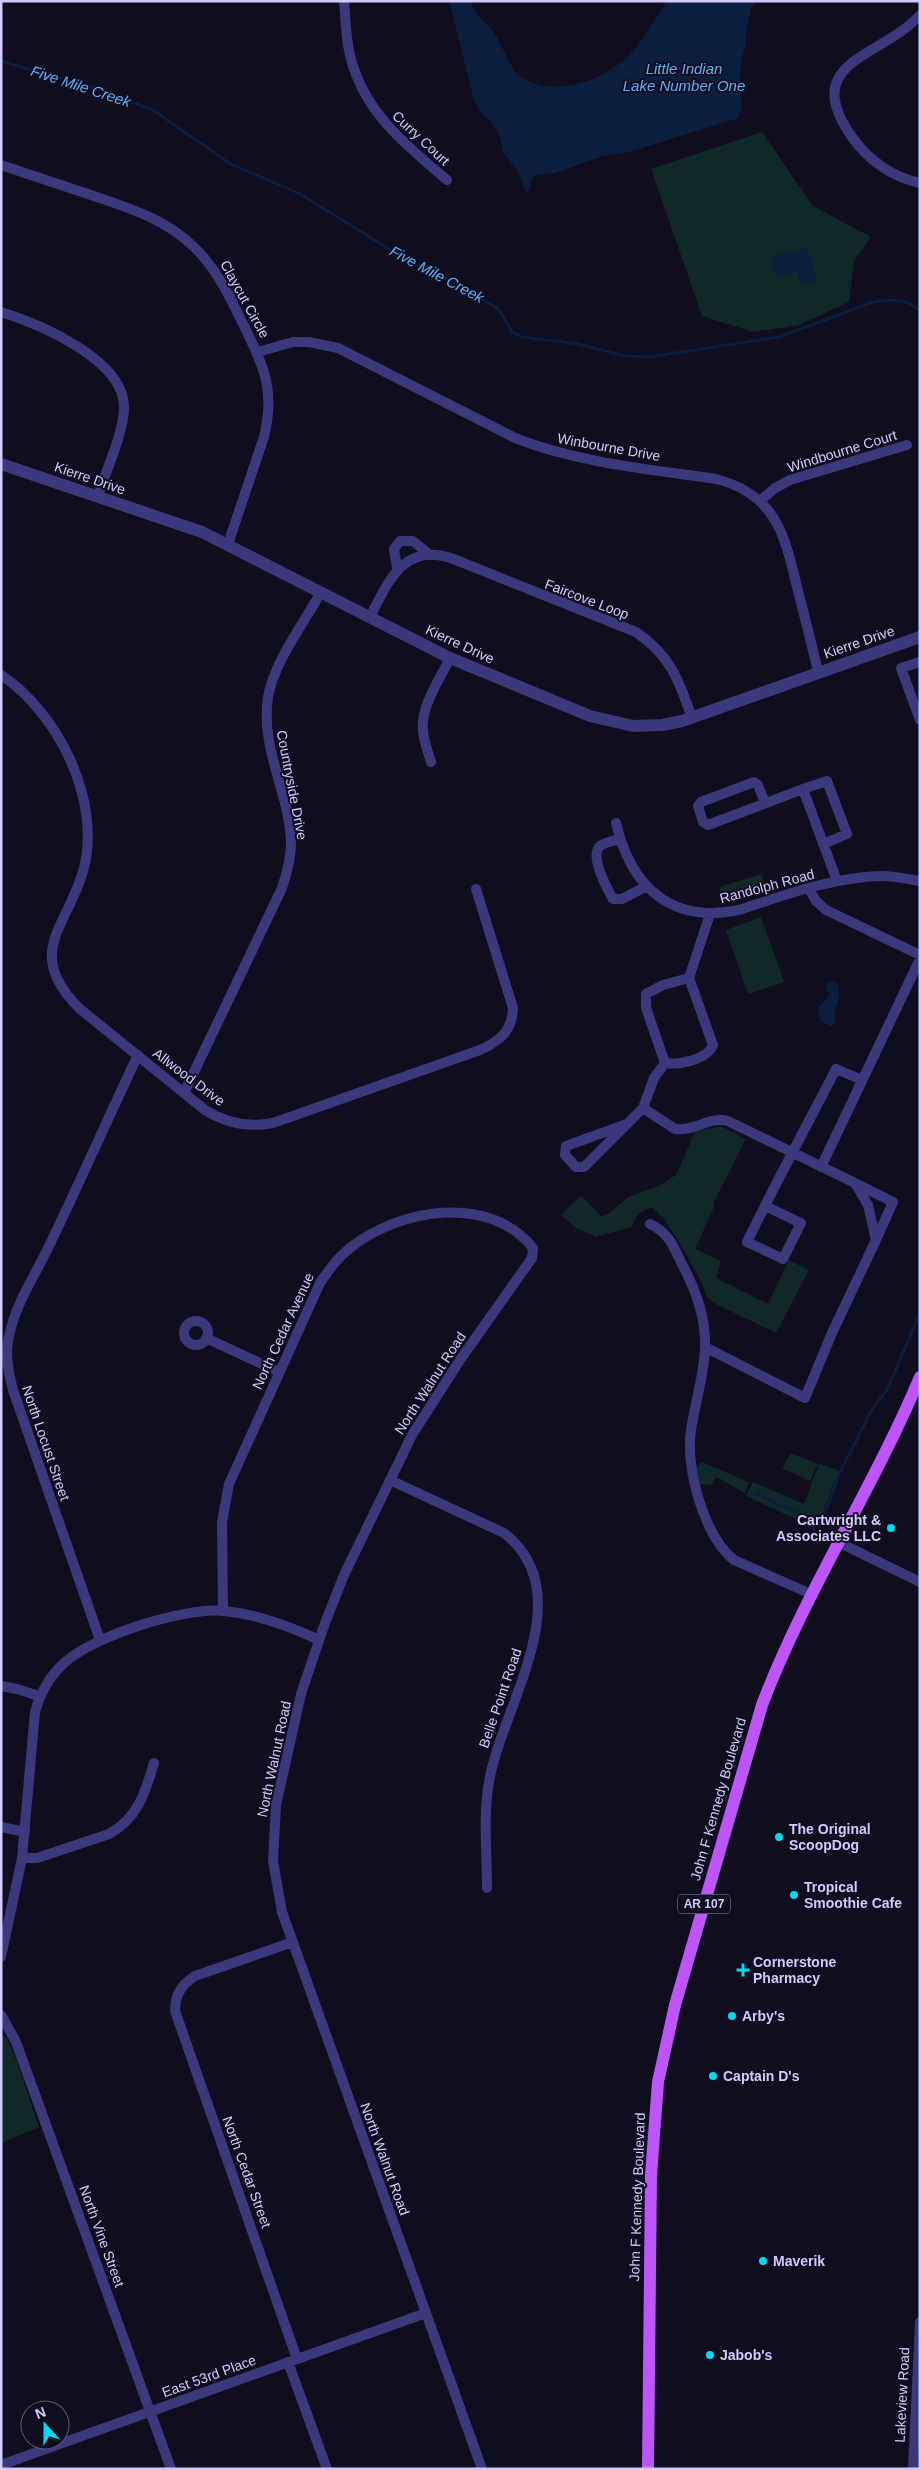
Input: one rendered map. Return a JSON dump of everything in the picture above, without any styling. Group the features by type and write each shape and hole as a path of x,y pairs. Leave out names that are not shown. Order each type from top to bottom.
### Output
{"main road":[{"name":"John F Kennedy Boulevard","path":"648,2469 651,2175 660,2066 675,2005 756,1722 782,1654 915,1402 920,1377"}],"street":[{"name":"Curry Court","path":"344,1 353,66 366,96 384,124 447,180"},
{"path":"920,15 891,38 851,64 838,78 833,92 836,111 862,150 886,170 920,183"},
{"name":"Claycut Circle","path":"1,165 138,211 180,234 203,256 219,276 258,352 270,393 268,419 228,544"},
{"path":"1,312 38,325 75,346 104,368 119,387 123,397 124,414 98,496"},
{"name":"Winbourne Drive","path":"258,352 294,342 325,344 356,356 494,427 540,447 579,458 716,479 738,486 760,501 774,516 783,534 818,672"},
{"name":"Windbourne Court","path":"760,501 775,488 790,480 907,446"},
{"name":"Kierre Drive","path":"1,464 202,532 450,658 601,720 620,724 648,726 682,722 920,637"},
{"name":"Faircove Loop","path":"397,568 394,548 400,540 413,542 430,555"},
{"name":"Faircove Loop","path":"370,617 397,568 410,560 430,555 451,558 636,632 656,647 673,668 692,718"},
{"name":"Countryside Drive","path":"184,1093 269,915 287,872 291,842 268,740 269,695 275,673 321,592"},
{"path":"432,762 425,740 423,722 428,702 450,658"},
{"path":"920,662 902,668 920,720"},
{"name":"Allwood Drive","path":"1,674 31,698 52,725 69,759 86,812 87,836 84,867 78,888 60,921 53,941 52,958 57,980 66,996 80,1009 205,1110 224,1120 237,1124 263,1125 480,1050 502,1037 511,1023 513,1008 476,889"},
{"path":"765,803 758,785 754,782 701,802 698,806 703,822 708,825 827,781 847,834 823,844"},
{"path":"803,789 837,881"},
{"name":"Randolph Road","path":"616,823 619,839 630,864 645,887 673,904 710,914 739,910 837,881 884,876 917,882"},
{"path":"619,839 600,846 597,851 596,857 608,892 613,899 622,899 645,887"},
{"path":"809,889 816,901 826,910 920,955"},
{"path":"665,1063 681,1063 706,1054 712,1045 689,978 710,914"},
{"path":"821,1167 920,959"},
{"path":"665,1063 646,1008 646,994 663,985 689,978"},
{"name":"North Locust Street","path":"100,1640 13,1390 8,1368 7,1343 11,1324 22,1299 138,1055"},
{"path":"626,1124 566,1146 565,1155 576,1167 584,1167 643,1108 654,1078 665,1063"},
{"path":"765,1206 801,1222 783,1260 747,1242 765,1206 792,1153 836,1069 862,1080"},
{"path":"643,1108 670,1126 682,1130 717,1119 728,1121 893,1202 832,1333 805,1398 705,1347"},
{"path":"854,1183 868,1205 876,1240"},
{"name":"North Cedar Avenue","path":"223,1610 221,1546 224,1503 237,1463 320,1283 341,1255 364,1238 409,1219 442,1212 479,1216 501,1225 519,1236"},
{"path":"650,1224 660,1229 672,1242 696,1292 702,1312 705,1347 699,1396 691,1430 690,1452 698,1490 712,1533 722,1548 734,1560 812,1596"},
{"name":"North Walnut Road","path":"482,2469 293,1942 277,1888 273,1861 274,1821 301,1694 344,1575 412,1435 432,1401 532,1258 533,1248 519,1236"},
{"path":"206,1338 279,1372"},
{"name":"Belle Point Road","path":"390,1480 504,1533 521,1549 529,1561 537,1587 531,1654 495,1757 489,1782 487,1888"},
{"path":"840,1543 920,1582"},
{"path":"1,1957 22,1858 32,1724 39,1696 63,1663 84,1648 100,1640 170,1616 192,1612 223,1610 266,1619 319,1640"},
{"path":"1,1686 39,1696"},
{"path":"22,1858 37,1858 119,1829 138,1808 146,1792 154,1763"},
{"path":"1,1827 25,1832"},
{"name":"North Cedar Street","path":"293,1942 195,1976 186,1982 177,1995 175,2011 293,2360 327,2469"},
{"name":"North Vine Street","path":"1,2015 16,2042 171,2469"},
{"name":"East 53rd Place","path":"1,2465 426,2313"},
{"name":"Lakeview Road","path":"913,2469 920,2322"}],"green space":[{"path":"762,132 813,206 871,237 854,261 849,302 799,325 753,332 702,316 651,169"},
{"path":"761,874 766,887 723,901 719,887"},
{"path":"761,917 784,982 748,994 726,930"},
{"path":"721,1126 746,1139 714,1201 714,1207 695,1249 721,1261 716,1278 768,1304 789,1260 809,1270 776,1333 718,1305 706,1297 701,1281 676,1237 652,1207 639,1213 631,1227 596,1237 576,1228 561,1215 581,1195 601,1216 608,1214 628,1197 659,1186 676,1175 695,1132"},
{"path":"791,1453 818,1464 810,1481 782,1468"},
{"path":"702,1462 749,1482 745,1493 716,1477 711,1485 700,1484 696,1469"},
{"path":"819,1464 839,1470 819,1522 801,1513 798,1520 746,1496 753,1482 804,1504"},
{"path":"1,2036 6,2037 16,2059 39,2127 1,2143"}],"water":[{"name":"Little Indian Lake Number One","path":"449,1 471,1 475,12 494,32 516,73 528,81 541,86 556,87 571,85 600,76 624,60 642,40 667,1 758,1 751,8 745,37 746,45 741,61 742,105 739,118 629,152 603,156 556,173 536,175 533,177 528,192 525,191 518,171 503,152 499,134 490,120 483,115 474,100"},
{"path":"807,248 817,280 802,285 797,271 778,278 772,257"},
{"path":"832,980 838,985 840,997 835,1009 836,1021 831,1027 821,1021 818,1011 820,1005 829,995 826,985"}],"waterway":[{"name":"Five Mile Creek","path":"1,61 99,89 153,110 229,163 300,194 415,265 453,281 467,293 489,303 499,310 512,332 522,337 578,344 625,356 650,357 779,337 873,302 891,300 906,302 920,310"},
{"path":"817,1535 839,1474 871,1411 887,1390 920,1313"},
{"path":"757,1494 808,1518 817,1537"}],"place":[{"name":"Cartwright & Associates LLC","path":"891,1528"},
{"name":"The Original ScoopDog","path":"779,1837"},
{"name":"Tropical Smoothie Cafe","path":"794,1895"},
{"name":"Cornerstone Pharmacy","path":"743,1970"},
{"name":"Arby's","path":"732,2016"},
{"name":"Captain D's","path":"713,2076"},
{"name":"Maverik","path":"763,2261"},
{"name":"Jabob's","path":"710,2355"}]}
